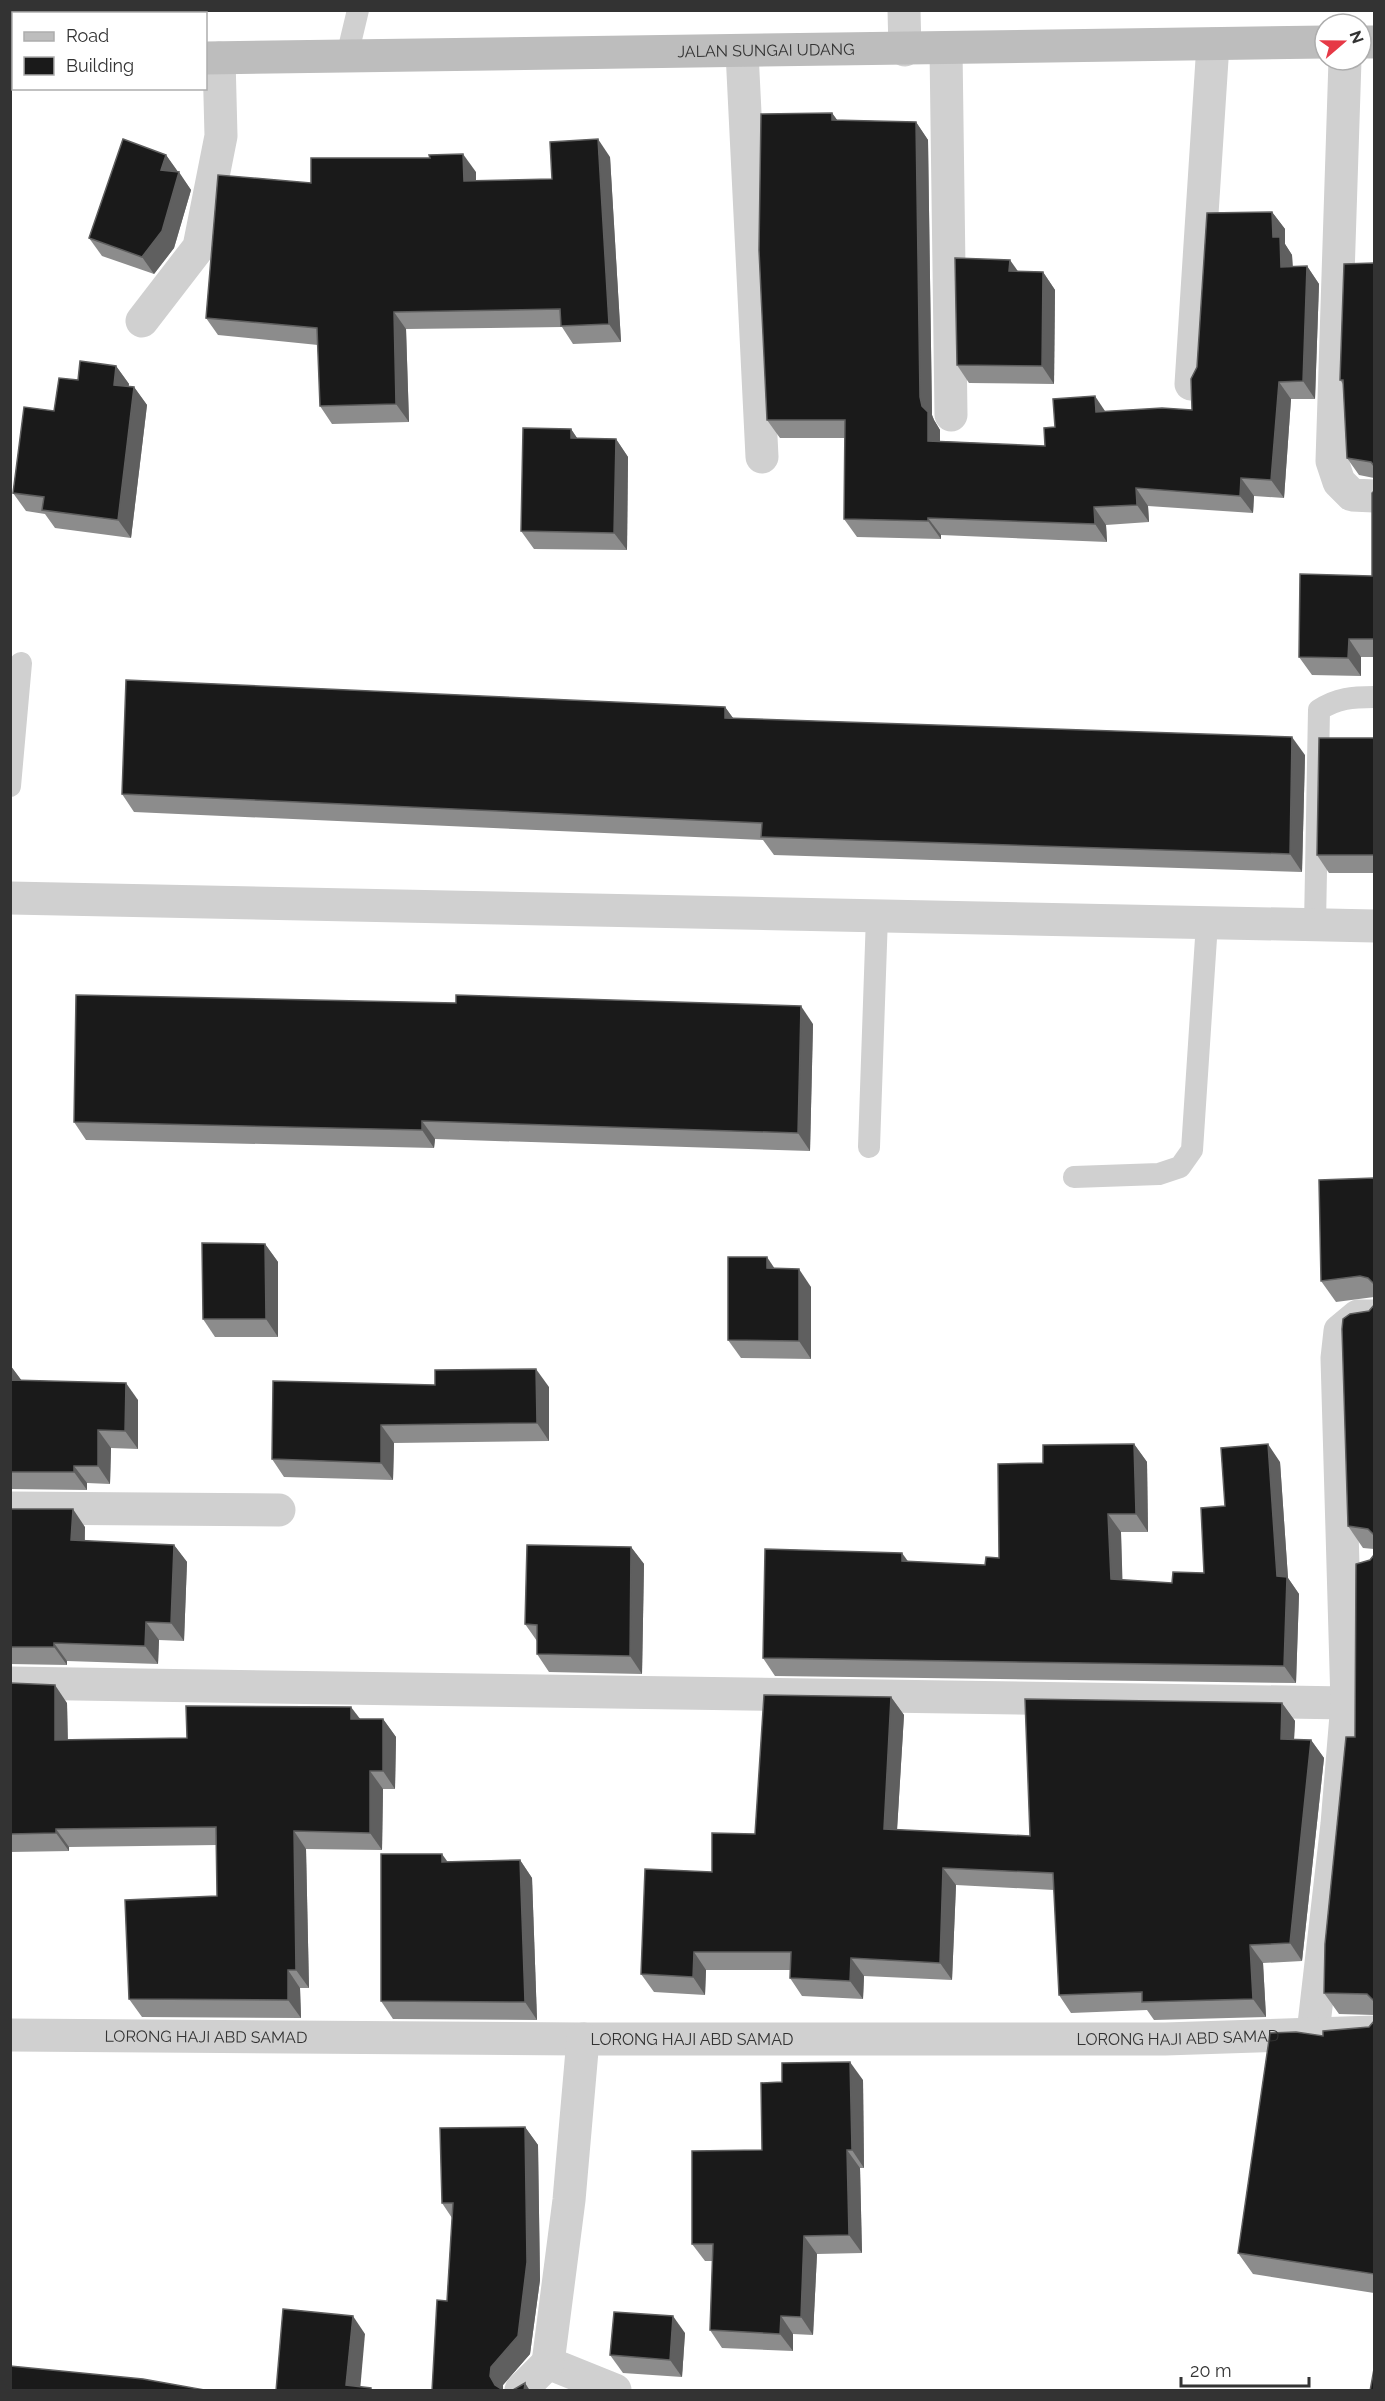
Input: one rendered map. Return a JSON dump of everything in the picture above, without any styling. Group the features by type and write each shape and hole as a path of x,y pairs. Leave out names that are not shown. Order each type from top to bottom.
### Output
{"street":[{"path":"904,10 905,50"},
{"name":"JALAN SUNGAI UDANG","path":"212,58 905,50 1313,42"},
{"path":"1191,384 1213,44"},
{"path":"946,49 951,415"},
{"path":"742,52 762,457"},
{"path":"142,321 199,247 221,136 212,58"},
{"path":"1345,72 1332,461 1339,482 1352,495 1374,496"},
{"path":"10,898 1374,926"},
{"path":"1313,2033 1337,1824 1359,1567 1337,1358 1340,1331 1358,1316 1374,1316"},
{"path":"10,1508 279,1510"},
{"path":"10,1683 1347,1703"},
{"name":"LORONG HAJI ABD SAMAD","path":"10,2035 582,2039 1165,2039 1374,2032"},
{"path":"520,2391 548,2363 570,2200 582,2039"},
{"path":"548,2363 615,2391"}],"lane":[{"path":"347,56 358,10"},
{"path":"10,786 21,663"},
{"path":"1315,925 1319,710 1341,699 1374,697"},
{"path":"869,1147 877,916"},
{"path":"1074,1177 1159,1174 1180,1167 1192,1150 1207,923"}],"building":[{"path":"832,113 832,120 916,122 920,397 922,406 928,412 928,441 1045,446 1044,428 1055,427 1053,399 1095,396 1096,412 1162,408 1192,410 1191,379 1197,367 1207,213 1272,212 1273,237 1280,237 1281,267 1307,266 1303,381 1279,382 1271,480 1241,478 1240,496 1136,488 1137,505 1094,507 1095,524 928,518 928,521 844,519 845,420 767,420 759,250 761,114"},
{"path":"123,139 166,155 161,170 179,172 162,231 142,257 89,238"},
{"path":"598,139 609,324 561,326 560,309 394,312 396,404 320,406 317,328 206,318 218,175 311,183 311,158 430,158 429,155 463,154 464,181 552,179 550,142"},
{"path":"955,258 1010,260 1009,271 1043,272 1042,366 957,365"},
{"path":"1374,263 1374,466 1371,462 1347,458 1343,380 1340,380 1344,264"},
{"path":"80,361 116,366 114,385 134,387 118,520 42,510 44,497 13,493 24,407 54,411 59,378 78,380"},
{"path":"523,428 571,429 571,438 616,439 614,533 521,531"},
{"path":"1374,491 1374,639 1349,639 1348,658 1299,657 1300,574 1372,576 1372,493"},
{"path":"126,680 725,707 725,718 1292,737 1290,854 761,837 762,823 122,794"},
{"path":"1319,738 1374,738 1374,855 1317,855"},
{"path":"76,995 456,1003 456,995 801,1006 798,1133 422,1121 422,1130 74,1122"},
{"path":"1374,1178 1374,1284 1368,1278 1360,1276 1321,1281 1319,1180"},
{"path":"202,1243 265,1244 266,1319 203,1319"},
{"path":"728,1257 767,1257 767,1268 799,1269 799,1341 728,1340"},
{"path":"1374,1305 1374,1535 1368,1529 1348,1526 1342,1329 1343,1319 1350,1314 1369,1311"},
{"path":"536,1369 537,1423 381,1425 381,1463 272,1459 273,1381 435,1385 435,1370"},
{"path":"10,1380 126,1383 125,1431 98,1430 98,1466 74,1466 74,1472 10,1472"},
{"path":"1134,1444 1136,1514 1108,1514 1111,1579 1172,1583 1173,1572 1204,1573 1201,1508 1225,1506 1221,1448 1268,1444 1277,1576 1287,1577 1284,1666 763,1658 765,1549 902,1553 902,1561 985,1565 986,1557 999,1558 998,1464 1043,1463 1043,1445"},
{"path":"10,1509 73,1509 71,1540 174,1545 171,1623 146,1622 145,1646 54,1643 54,1647 10,1647"},
{"path":"527,1545 631,1547 630,1656 537,1654 537,1625 525,1624"},
{"path":"1374,1555 1374,2001 1367,1994 1324,1993 1325,1944 1346,1737 1355,1737 1356,1564 1370,1560"},
{"path":"10,1683 55,1685 55,1740 187,1738 186,1706 351,1707 351,1719 383,1719 383,1771 370,1771 370,1833 294,1831 296,1970 288,1970 288,2000 129,1999 125,1900 217,1896 216,1827 56,1829 56,1833 10,1834"},
{"path":"764,1695 891,1697 884,1829 1030,1836 1025,1699 1282,1703 1281,1739 1311,1740 1290,1943 1250,1945 1253,1999 1142,2002 1142,1992 1059,1995 1053,1873 943,1868 940,1963 851,1958 850,1981 790,1978 791,1952 694,1952 693,1977 641,1974 645,1869 712,1872 712,1833 755,1834"},
{"path":"381,1854 442,1854 442,1862 520,1860 525,2002 381,2001"},
{"path":"1374,2021 1374,2274 1238,2253 1270,2033 1296,2032 1323,2036 1323,2031 1369,2027"},
{"path":"850,2062 852,2150 847,2150 849,2235 804,2236 801,2317 781,2316 780,2334 710,2330 713,2244 692,2244 692,2151 762,2150 761,2083 782,2082 782,2063"},
{"path":"525,2127 527,2262 518,2336 491,2367 490,2376 495,2385 503,2390 513,2390 525,2383 524,2391 432,2391 437,2300 447,2301 453,2203 442,2203 440,2128"},
{"path":"283,2309 353,2316 346,2385 371,2388 371,2391 276,2391"},
{"path":"614,2312 673,2316 670,2360 610,2355"},
{"path":"10,2366 143,2379 210,2391 10,2391"},
{"path":"1374,2369 1374,2391 1370,2391"}]}
